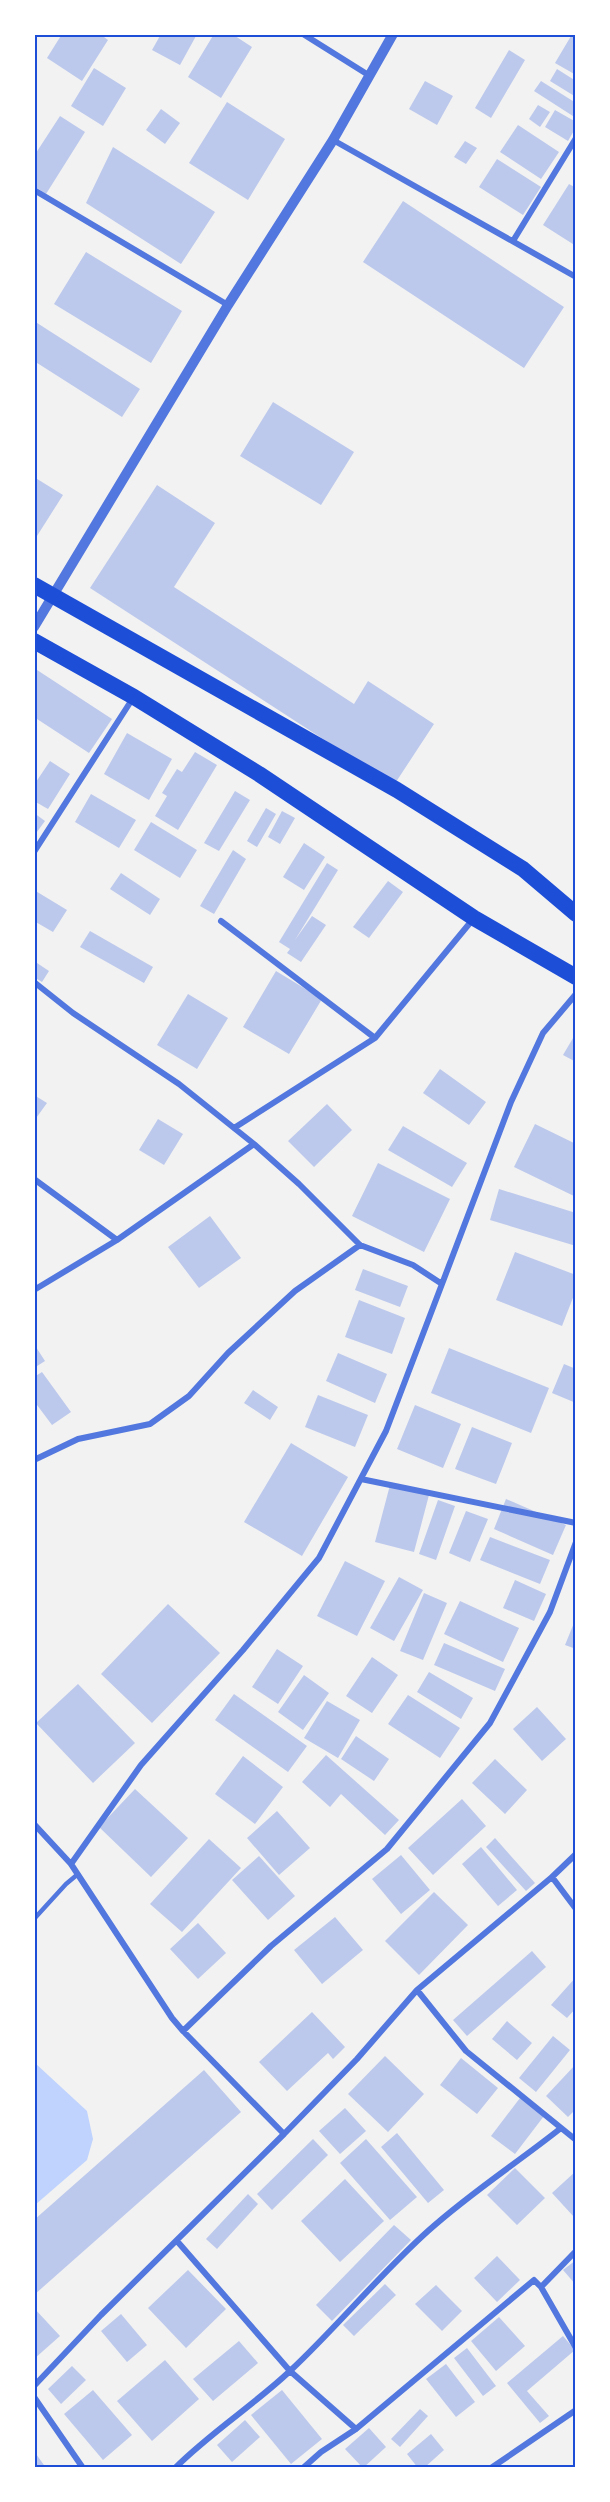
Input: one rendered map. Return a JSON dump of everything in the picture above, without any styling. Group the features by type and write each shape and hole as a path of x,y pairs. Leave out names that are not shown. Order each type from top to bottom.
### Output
{"highway":[{"path":"34,585 398,790 523,869 576,914"},
{"path":"34,641 134,698 259,774 474,918 576,977"}],"street":[{"path":"303,34 370,76"},
{"path":"34,627 228,305 333,140 393,34"},
{"path":"513,241 576,138"},
{"path":"333,140 576,277"},
{"path":"34,190 228,305"},
{"path":"34,852 134,698"},
{"path":"234,1128 375,1038 474,918"},
{"path":"221,921 375,1038"},
{"path":"34,982 73,1013 178,1084 254,1144 360,1245 413,1265 442,1284"},
{"path":"71,1864 141,1765 243,1650 319,1558 386,1431 520,1082 543,1033 576,994"},
{"path":"34,1290 117,1240 254,1144"},
{"path":"34,1179 117,1240"},
{"path":"34,1460 78,1439 150,1424 189,1396 228,1353 295,1291 360,1245"},
{"path":"361,1479 576,1523"},
{"path":"183,2031 271,1946 387,1849 490,1723 550,1612 576,1542"},
{"path":"34,1824 71,1864 172,2018 284,2134"},
{"path":"34,2386 101,2315 357,2060 417,1990 552,1877 576,1854"},
{"path":"552,1877 576,1909"},
{"path":"417,1990 466,2051 576,2140"},
{"path":"175,2468 199,2444 290,2371 360,2297 428,2231 501,2171 525,2157 561,2128"},
{"path":"177,2241 290,2371 356,2429"},
{"path":"541,2287 576,2252"},
{"path":"303,2468 321,2452 356,2429 534,2280 541,2287 576,2348"},
{"path":"34,2397 83,2468"},
{"path":"491,2468 576,2410"}],"lane":[{"path":"34,1919 78,1874"}],"water":[{"path":"35,2063 87,2111 93,2139 87,2160 35,2205"}],"building":[{"path":"62,34 100,34 108,40 82,81 47,58"},
{"path":"161,34 196,36 180,65 152,50"},
{"path":"214,34 232,34 252,47 221,98 188,77"},
{"path":"571,36 576,39 576,75 555,63"},
{"path":"509,50 525,60 491,118 475,108"},
{"path":"94,68 126,88 103,126 71,106"},
{"path":"557,69 576,81 576,97 550,81"},
{"path":"425,81 453,96 437,125 409,109"},
{"path":"541,81 576,103 576,118 534,91"},
{"path":"227,102 285,139 248,200 189,163"},
{"path":"538,105 550,112 540,127 529,119"},
{"path":"161,109 180,123 165,144 146,130"},
{"path":"555,110 576,122 576,127 568,141 545,127"},
{"path":"60,116 85,132 46,194 34,186 34,156"},
{"path":"518,125 559,152 541,179 500,152"},
{"path":"465,141 477,148 466,164 454,157"},
{"path":"113,147 215,212 181,264 86,203"},
{"path":"497,159 541,187 523,215 479,187"},
{"path":"569,184 576,188 576,246 543,225"},
{"path":"403,201 564,307 524,368 363,262"},
{"path":"86,252 182,311 151,363 54,304"},
{"path":"34,321 140,389 122,417 34,361"},
{"path":"273,402 354,452 321,505 240,456"},
{"path":"34,477 63,495 37,536 34,535"},
{"path":"157,485 215,523 174,587 354,704 368,681 434,724 394,785 90,588"},
{"path":"34,668 112,719 89,753 34,717"},
{"path":"127,733 172,759 149,800 104,774"},
{"path":"195,752 217,765 178,830 155,816 167,796 162,793 177,769 182,772"},
{"path":"50,761 70,774 48,809 34,801 34,785"},
{"path":"235,791 250,800 219,851 204,843"},
{"path":"91,794 136,820 119,848 75,822"},
{"path":"266,808 276,814 257,847 247,841"},
{"path":"282,811 295,818 280,844 268,837"},
{"path":"34,813 45,821 34,836"},
{"path":"151,822 197,850 180,878 134,850"},
{"path":"304,843 325,857 304,890 283,877"},
{"path":"233,850 246,859 214,914 200,906"},
{"path":"327,863 338,870 295,940 312,916 326,925 301,962 287,953 290,949 279,942"},
{"path":"121,873 160,899 150,915 110,889"},
{"path":"388,881 403,892 369,938 353,927"},
{"path":"34,890 67,910 53,932 34,921"},
{"path":"90,931 153,967 144,983 80,947"},
{"path":"34,961 49,971 42,982 34,977"},
{"path":"276,971 322,999 289,1054 243,1027"},
{"path":"188,994 228,1018 197,1069 157,1045"},
{"path":"576,1033 576,1062 563,1055"},
{"path":"440,1069 486,1102 469,1125 423,1093"},
{"path":"34,1095 47,1103 34,1121"},
{"path":"327,1104 352,1130 314,1167 288,1141"},
{"path":"158,1119 183,1134 164,1165 139,1150"},
{"path":"535,1124 576,1144 576,1197 514,1167"},
{"path":"403,1126 467,1163 452,1187 388,1150"},
{"path":"378,1163 450,1199 424,1252 352,1216"},
{"path":"499,1189 576,1213 576,1246 490,1220"},
{"path":"210,1216 241,1258 199,1288 168,1247"},
{"path":"515,1252 576,1275 576,1290 562,1326 496,1300"},
{"path":"363,1269 408,1286 400,1307 355,1290"},
{"path":"359,1300 405,1318 392,1354 345,1337"},
{"path":"34,1344 45,1361 34,1368"},
{"path":"449,1348 549,1388 531,1433 431,1393"},
{"path":"338,1353 387,1374 375,1403 326,1381"},
{"path":"564,1364 576,1369 576,1403 552,1393"},
{"path":"42,1372 71,1412 52,1425 34,1401 34,1377"},
{"path":"253,1390 278,1407 270,1420 244,1403"},
{"path":"318,1395 368,1415 355,1447 305,1427"},
{"path":"415,1405 461,1424 443,1468 397,1449"},
{"path":"472,1427 512,1443 496,1484 455,1469"},
{"path":"291,1443 348,1477 302,1556 244,1522"},
{"path":"390,1485 429,1495 414,1552 375,1542"},
{"path":"506,1499 566,1525 553,1555 494,1529"},
{"path":"438,1500 455,1506 436,1560 419,1554"},
{"path":"466,1511 488,1519 470,1562 449,1553"},
{"path":"490,1537 550,1560 540,1584 480,1560"},
{"path":"345,1561 385,1581 357,1636 317,1616"},
{"path":"399,1577 423,1590 394,1641 370,1628"},
{"path":"515,1580 546,1594 534,1621 503,1608"},
{"path":"424,1593 447,1603 423,1660 400,1651"},
{"path":"460,1601 519,1628 503,1662 444,1634"},
{"path":"168,1604 220,1653 152,1723 101,1674"},
{"path":"576,1618 576,1649 565,1645"},
{"path":"444,1643 505,1669 495,1691 434,1665"},
{"path":"277,1649 303,1666 278,1704 252,1687"},
{"path":"372,1657 398,1675 372,1713 346,1696"},
{"path":"429,1672 473,1698 461,1719 417,1692"},
{"path":"304,1675 329,1693 303,1730 278,1712"},
{"path":"78,1684 135,1743 93,1783 36,1723"},
{"path":"234,1694 307,1746 288,1772 215,1720"},
{"path":"408,1695 460,1728 440,1758 388,1724"},
{"path":"327,1701 360,1720 338,1758 304,1738"},
{"path":"537,1707 566,1739 542,1761 513,1729"},
{"path":"356,1736 389,1759 374,1781 341,1759"},
{"path":"326,1755 399,1820 385,1835 341,1794 330,1807 302,1782"},
{"path":"243,1756 283,1787 255,1824 215,1794"},
{"path":"495,1759 527,1790 505,1814 472,1783"},
{"path":"135,1789 188,1838 151,1877 99,1827"},
{"path":"462,1799 486,1826 433,1875 408,1848"},
{"path":"277,1811 310,1848 279,1875 247,1838"},
{"path":"495,1838 535,1883 526,1891 486,1847"},
{"path":"209,1839 241,1868 182,1932 150,1904"},
{"path":"481,1847 517,1890 498,1906 462,1864"},
{"path":"401,1855 430,1890 401,1914 372,1879"},
{"path":"259,1856 295,1896 268,1920 232,1880"},
{"path":"434,1892 468,1925 419,1975 385,1941"},
{"path":"335,1917 363,1950 322,1984 294,1950"},
{"path":"198,1923 226,1953 198,1979 170,1949"},
{"path":"532,1951 546,1967 467,2036 453,2020"},
{"path":"576,1977 576,2008 567,2018 551,2005"},
{"path":"312,2012 345,2047 333,2059 328,2053 287,2091 259,2062"},
{"path":"507,2021 532,2043 517,2060 492,2039"},
{"path":"553,2036 570,2050 536,2092 519,2078"},
{"path":"385,2056 424,2094 388,2132 348,2094"},
{"path":"461,2058 498,2088 477,2114 440,2085"},
{"path":"576,2064 576,2109 568,2117 546,2096"},
{"path":"204,2070 241,2112 34,2295 34,2220"},
{"path":"520,2098 544,2116 515,2154 491,2136"},
{"path":"345,2108 366,2131 340,2154 319,2131"},
{"path":"397,2133 444,2190 428,2203 381,2147"},
{"path":"313,2139 328,2155 272,2210 257,2194"},
{"path":"366,2139 417,2197 390,2220 340,2163"},
{"path":"515,2168 545,2198 517,2225 487,2195"},
{"path":"576,2171 576,2215 574,2217 552,2193"},
{"path":"345,2179 384,2221 340,2262 301,2221"},
{"path":"248,2194 258,2204 217,2249 206,2239"},
{"path":"394,2225 411,2240 332,2321 316,2305"},
{"path":"497,2256 520,2280 497,2302 474,2278"},
{"path":"576,2260 576,2285 563,2270"},
{"path":"188,2270 226,2309 186,2348 148,2308"},
{"path":"385,2284 396,2295 354,2336 343,2325"},
{"path":"436,2285 462,2311 442,2331 415,2304"},
{"path":"34,2308 60,2336 34,2359"},
{"path":"121,2314 147,2345 127,2362 101,2331"},
{"path":"499,2317 525,2346 496,2371 471,2341"},
{"path":"563,2336 575,2350 527,2391 549,2416 540,2423 507,2383"},
{"path":"239,2341 258,2363 213,2401 193,2379"},
{"path":"467,2348 496,2386 483,2396 454,2358"},
{"path":"165,2360 199,2399 152,2441 117,2401"},
{"path":"446,2364 475,2402 456,2417 426,2379"},
{"path":"72,2366 86,2380 61,2404 48,2389"},
{"path":"93,2390 132,2435 103,2460 64,2414"},
{"path":"282,2390 322,2439 291,2464 251,2415"},
{"path":"420,2409 428,2416 400,2447 391,2439"},
{"path":"245,2420 260,2437 232,2462 217,2445"},
{"path":"369,2428 386,2447 363,2468 345,2449"},
{"path":"431,2434 444,2450 424,2468 418,2468 407,2454"},
{"path":"34,2451 46,2468 34,2468"}]}
